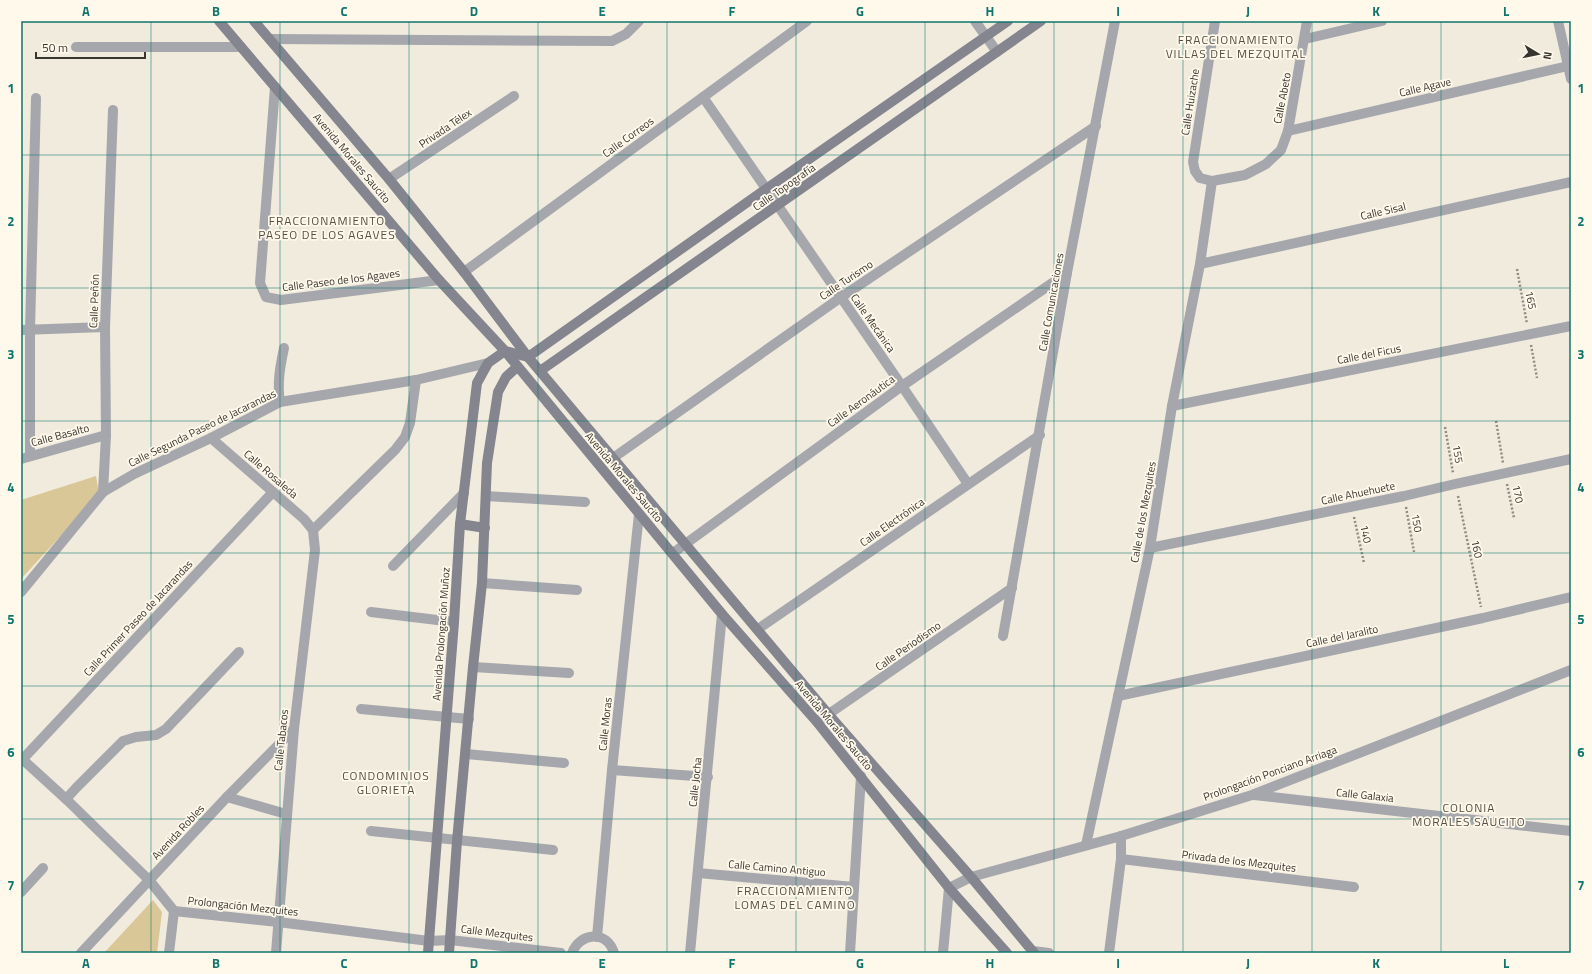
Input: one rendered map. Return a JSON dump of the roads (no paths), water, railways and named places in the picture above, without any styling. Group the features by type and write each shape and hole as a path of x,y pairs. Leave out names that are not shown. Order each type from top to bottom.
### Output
{"street":[{"name":"Avenida Morales Saucito","path":"219,21 439,280 505,351 722,614 817,722 949,888 1007,953"},
{"name":"Avenida Morales Saucito","path":"254,21 389,179 464,272 528,357 829,715 971,877 1034,952"},
{"path":"270,39 612,41 626,34 639,21"},
{"name":"Calle Correos","path":"464,272 807,21"},
{"path":"975,21 997,52"},
{"name":"Calle Topografía","path":"528,357 1008,21"},
{"name":"Calle Topografía","path":"540,371 1041,21"},
{"name":"Calle Comunicaciones","path":"1003,636 1040,435 1067,273 1115,21"},
{"name":"Calle Huizache","path":"1212,181 1200,178 1195,171 1193,162 1215,21"},
{"name":"Calle Abeto","path":"1212,181 1245,175 1266,164 1281,150 1288,131 1308,21"},
{"path":"1305,39 1382,21"},
{"path":"1558,21 1571,79"},
{"path":"76,47 241,47"},
{"name":"Calle Agave","path":"1288,131 1568,66"},
{"name":"Calle Paseo de los Agaves","path":"275,87 260,283 266,297 281,300 439,280"},
{"name":"Privada Télex","path":"389,179 514,96"},
{"name":"Calle Mecánica","path":"703,97 968,484"},
{"path":"26,457 25,330 36,98"},
{"name":"Calle Peñón","path":"103,492 106,435 105,327 114,110"},
{"name":"Calle Turismo","path":"613,458 840,298 1096,126"},
{"name":"Calle de los Mezquites","path":"1086,845 1150,548 1172,406 1200,264 1212,181"},
{"name":"Calle Sisal","path":"1200,264 1571,182"},
{"name":"Calle Aeronáutica","path":"673,553 902,386 1067,273"},
{"name":"Calle del Ficus","path":"1172,406 1571,326"},
{"path":"25,330 105,327"},
{"path":"280,402 278,373 284,348"},
{"path":"505,351 528,357"},
{"name":"Avenida Prolongación Muñoz","path":"428,953 454,622 460,524 477,383 488,363 505,351"},
{"name":"Calle Segunda Paseo de Jacarandas","path":"21,592 103,492 134,474 211,438 280,402 416,380 488,363"},
{"path":"449,953 457,841 482,583 487,463 498,392 506,377 517,366 540,371"},
{"path":"313,530 395,450 405,437 410,423 416,380"},
{"name":"Calle Basalto","path":"26,457 106,435"},
{"name":"Calle Electrónica","path":"758,629 1040,435"},
{"name":"Calle Rosaleda","path":"211,438 273,492 313,530"},
{"name":"Calle Ahuehuete","path":"1150,548 1352,507 1571,459"},
{"name":"Calle Primer Paseo de Jacarandas","path":"21,759 273,492"},
{"path":"394,566 464,493"},
{"path":"486,496 585,502"},
{"name":"Calle Moras","path":"597,937 612,770 639,514"},
{"path":"460,524 485,528"},
{"name":"Calle Tabacos","path":"276,953 294,729 315,550 313,530"},
{"path":"482,583 577,590"},
{"name":"Calle Periodismo","path":"817,722 1012,588"},
{"name":"Calle del Jaralito","path":"1118,696 1483,618 1571,597"},
{"path":"371,612 454,622"},
{"name":"Calle Jocha","path":"690,953 708,777 722,614"},
{"path":"66,800 123,741 136,737 156,735 166,729 239,652"},
{"path":"473,668 569,674"},
{"name":"Prolongación Ponciano Arriaga","path":"949,888 971,877 1121,836 1252,795 1571,670"},
{"path":"361,709 469,719"},
{"name":"Avenida Robles","path":"81,953 227,797 294,729"},
{"path":"466,754 564,763"},
{"name":"Prolongación Mezquites","path":"21,759 149,880 174,911 278,922 429,941"},
{"path":"612,770 708,777"},
{"path":"850,953 861,776"},
{"name":"Calle Galaxia","path":"1252,795 1570,827"},
{"path":"227,797 286,814"},
{"path":"371,831 553,850"},
{"path":"1109,953 1121,859 1121,836"},
{"name":"Privada de los Mezquites","path":"1121,859 1354,887"},
{"path":"21,892 43,868"},
{"name":"Calle Camino Antiguo","path":"698,873 854,887"},
{"path":"944,953 949,888"},
{"path":"169,953 174,911"},
{"path":"572,953 578,942 591,936 597,937 609,943 614,953"},
{"name":"Calle Mezquites","path":"429,941 450,940 561,953"},
{"path":"1034,952 1049,953"}],"district":[{"name":"FRACCIONAMIENTO VILLAS DEL MEZQUITAL","path":"1236,46"},
{"name":"FRACCIONAMIENTO PASEO DE LOS AGAVES","path":"327,227"},
{"name":"CONDOMINIOS GLORIETA","path":"386,782"},
{"name":"COLONIA MORALES SAUCITO","path":"1469,814"},
{"name":"FRACCIONAMIENTO LOMAS DEL CAMINO","path":"795,897"}]}
